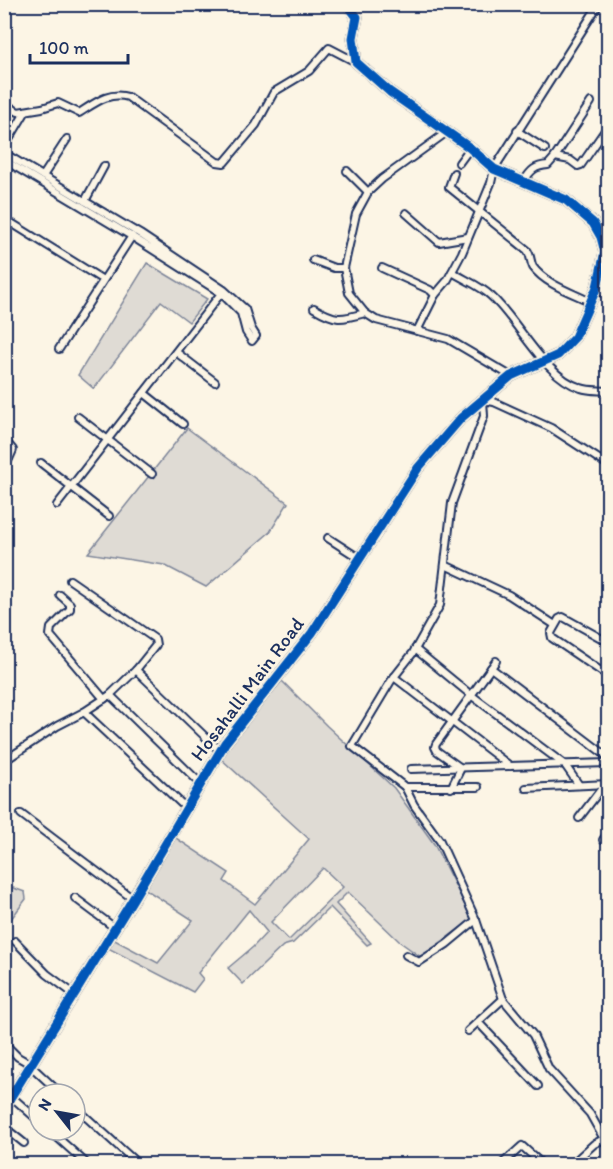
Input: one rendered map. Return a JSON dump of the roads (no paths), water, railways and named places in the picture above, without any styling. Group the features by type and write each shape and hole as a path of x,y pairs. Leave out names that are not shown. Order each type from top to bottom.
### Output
{"street":[{"path":"347,4 357,17 353,38 356,62"},
{"path":"417,331 435,294 452,272 480,212 494,169 599,4"},
{"path":"4,103 18,112 58,103 79,113 110,95 119,94 128,97 217,162 224,163 256,125 274,92 309,71 325,50 334,49 356,62"},
{"name":"Hosahalli Main Road","path":"4,1108 133,899 220,751 312,633 418,468 461,418 512,376 558,356 575,337 597,287 606,252 602,237 593,223 566,200 494,169 470,148 390,92 356,62"},
{"path":"524,181 537,166 548,165 555,158 591,102"},
{"path":"4,148 26,111"},
{"path":"555,158 570,160 578,166 581,165 609,126"},
{"path":"517,131 545,149"},
{"path":"447,132 381,179 368,192 356,214 344,268 349,293 365,313 376,320 448,339 512,376"},
{"path":"43,176 67,139"},
{"path":"459,164 470,148"},
{"path":"4,153 140,234 222,291 241,313 246,332 254,339"},
{"path":"4,160 222,291"},
{"path":"85,201 104,166"},
{"path":"347,171 368,192"},
{"path":"454,173 449,187 527,250 533,266 539,273 561,288 591,302"},
{"path":"406,213 439,242 468,237"},
{"path":"14,224 103,280"},
{"path":"59,349 132,236"},
{"path":"313,260 334,268 344,268"},
{"path":"381,268 435,294"},
{"path":"452,272 491,296 545,361 561,376 581,388 609,391"},
{"path":"597,287 609,295"},
{"path":"57,505 222,291"},
{"path":"314,308 337,319 365,313"},
{"path":"176,352 215,382"},
{"path":"144,393 183,424"},
{"path":"609,465 551,428 494,402 483,400 484,416 452,503 440,605 415,649 394,677 352,746 405,787 414,805 440,841 476,920 503,999 533,1035 549,1069 590,1114 609,1146"},
{"path":"78,417 152,474"},
{"path":"4,439 13,450 4,465"},
{"path":"41,463 109,516"},
{"path":"328,538 359,558"},
{"path":"445,566 509,595 555,625"},
{"path":"4,761 111,694 136,670 156,645 155,639 70,580"},
{"path":"60,594 70,604 70,609 51,628 50,635 104,699"},
{"path":"609,642 567,617 560,619 550,633 552,638 609,676"},
{"path":"415,649 471,695 565,765 579,785"},
{"path":"461,768 435,747 496,662"},
{"path":"491,669 609,757"},
{"path":"136,670 220,751"},
{"path":"394,677 510,766"},
{"path":"111,694 200,783"},
{"path":"84,712 186,807"},
{"path":"411,769 609,763"},
{"path":"451,788 461,768"},
{"path":"525,788 607,784"},
{"path":"579,818 607,784"},
{"path":"405,787 478,787"},
{"path":"21,814 133,899"},
{"path":"603,840 609,833"},
{"path":"75,898 115,928"},
{"path":"406,955 419,962 447,944 476,920"},
{"path":"15,941 47,974 74,994"},
{"path":"468,1031 503,999"},
{"path":"478,1022 538,1086"},
{"path":"4,1043 48,1082"},
{"path":"12,1097 27,1110"},
{"path":"87,1118 138,1164"},
{"path":"4,1127 24,1143"},
{"path":"572,1164 603,1139"},
{"path":"62,1142 87,1164"},
{"path":"502,1164 522,1146 542,1164"}]}
